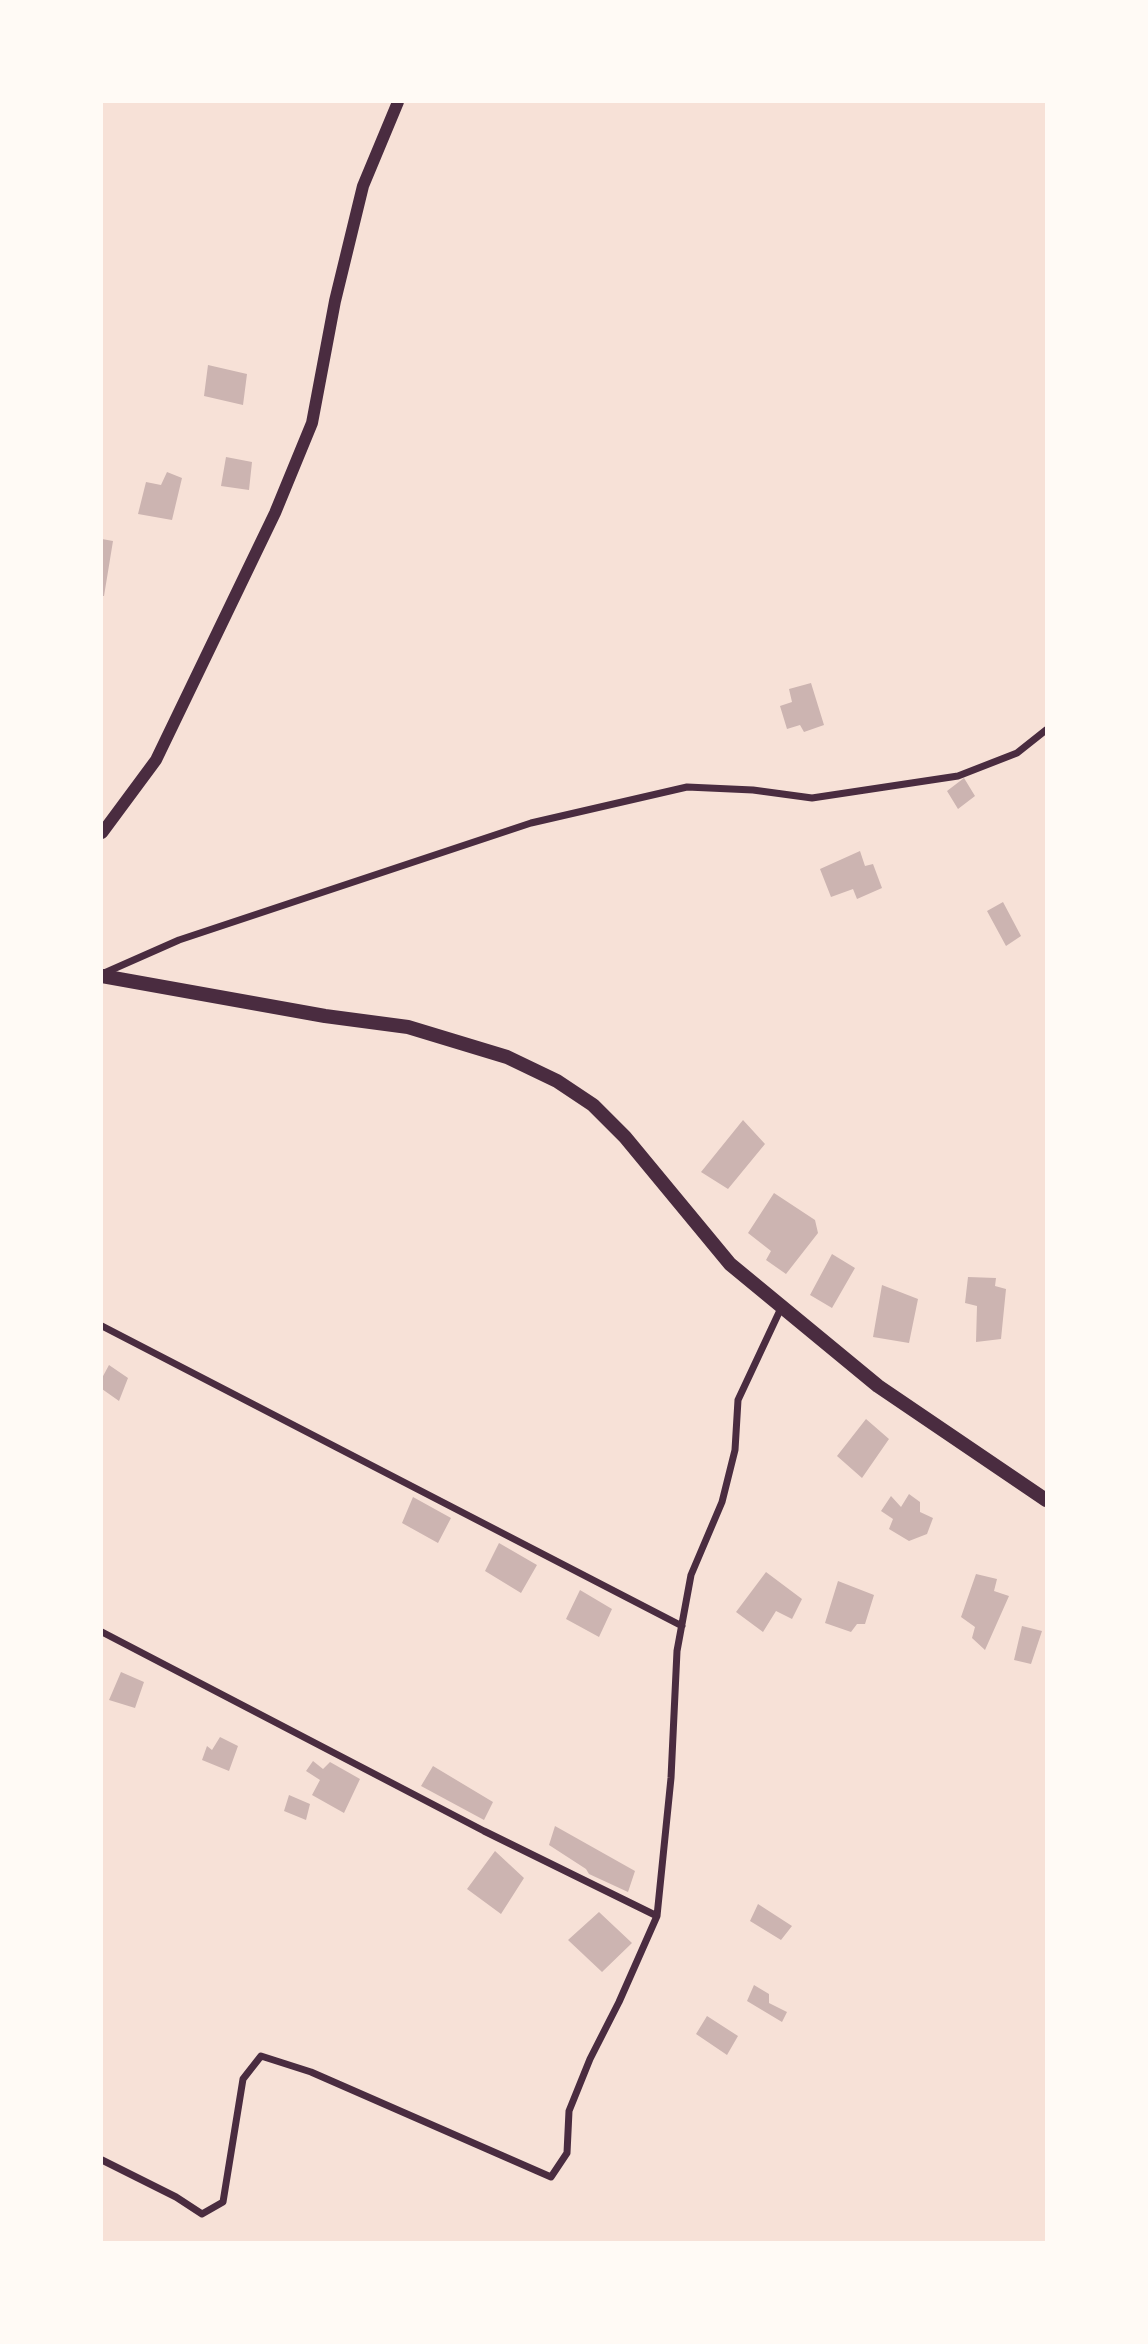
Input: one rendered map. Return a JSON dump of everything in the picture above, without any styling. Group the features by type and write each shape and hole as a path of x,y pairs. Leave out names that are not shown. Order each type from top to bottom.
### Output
{"main road":[{"path":"102,975 325,1016 408,1027 508,1057 557,1081 593,1105 625,1137 730,1264 878,1386 1046,1500"}],"street":[{"path":"102,833 156,760 275,513 312,423 335,301 363,186 398,102"},
{"path":"102,975 179,940 531,822 687,787 753,790 812,798 958,776 1017,754 1046,730"},
{"path":"102,2160 176,2197 202,2214 223,2202 243,2079 261,2056 311,2072 551,2177 567,2152 569,2111 590,2059 657,1916 671,1778 677,1651 691,1574 722,1502 735,1450 738,1400 782,1306"},
{"path":"102,1326 681,1626"},
{"path":"102,1632 391,1784 657,1916"}],"building":[{"path":"208,365 247,374 243,405 204,396"},
{"path":"226,457 252,462 249,490 221,486"},
{"path":"167,472 182,478 172,520 138,514 146,482 161,485"},
{"path":"102,539 113,541 104,596 102,596"},
{"path":"811,683 824,725 804,732 800,725 787,729 780,706 792,702 789,689"},
{"path":"964,778 975,796 958,809 947,791"},
{"path":"860,851 865,866 873,864 882,888 857,899 853,889 831,897 820,869"},
{"path":"1003,902 1021,936 1006,946 987,911"},
{"path":"743,1120 765,1144 728,1189 701,1172"},
{"path":"774,1193 815,1220 818,1233 786,1274 766,1260 771,1251 748,1233"},
{"path":"832,1254 855,1268 832,1308 810,1295"},
{"path":"968,1277 996,1278 995,1286 1006,1289 1001,1339 976,1342 977,1306 965,1303"},
{"path":"882,1285 918,1299 909,1343 873,1337"},
{"path":"109,1365 128,1378 119,1401 102,1389 102,1378"},
{"path":"866,1419 889,1439 862,1478 837,1456"},
{"path":"909,1494 920,1502 920,1512 933,1518 927,1534 909,1541 889,1529 893,1519 881,1511 891,1496 901,1507"},
{"path":"413,1497 451,1518 438,1543 402,1523"},
{"path":"499,1543 537,1565 521,1593 485,1571"},
{"path":"766,1572 802,1599 792,1619 776,1611 763,1632 736,1612"},
{"path":"976,1574 997,1579 994,1591 1009,1596 985,1650 972,1638 975,1627 961,1617"},
{"path":"838,1581 874,1595 865,1624 857,1624 851,1632 825,1623"},
{"path":"580,1590 612,1609 599,1637 566,1619"},
{"path":"1022,1626 1042,1631 1031,1664 1014,1660"},
{"path":"121,1672 144,1682 135,1708 109,1700"},
{"path":"220,1737 238,1746 229,1771 202,1760 207,1746 212,1750"},
{"path":"313,1761 323,1769 330,1762 360,1779 344,1813 312,1795 320,1780 306,1771"},
{"path":"433,1766 493,1802 484,1820 421,1786"},
{"path":"289,1795 310,1804 306,1820 284,1811"},
{"path":"555,1826 635,1871 628,1892 589,1874 586,1869 549,1845"},
{"path":"495,1851 524,1878 501,1914 467,1889"},
{"path":"758,1904 792,1926 781,1940 750,1921"},
{"path":"599,1912 632,1943 602,1972 568,1940"},
{"path":"754,1985 769,1994 769,2003 787,2012 782,2022 747,2001"},
{"path":"707,2016 738,2036 727,2055 696,2034"}]}
